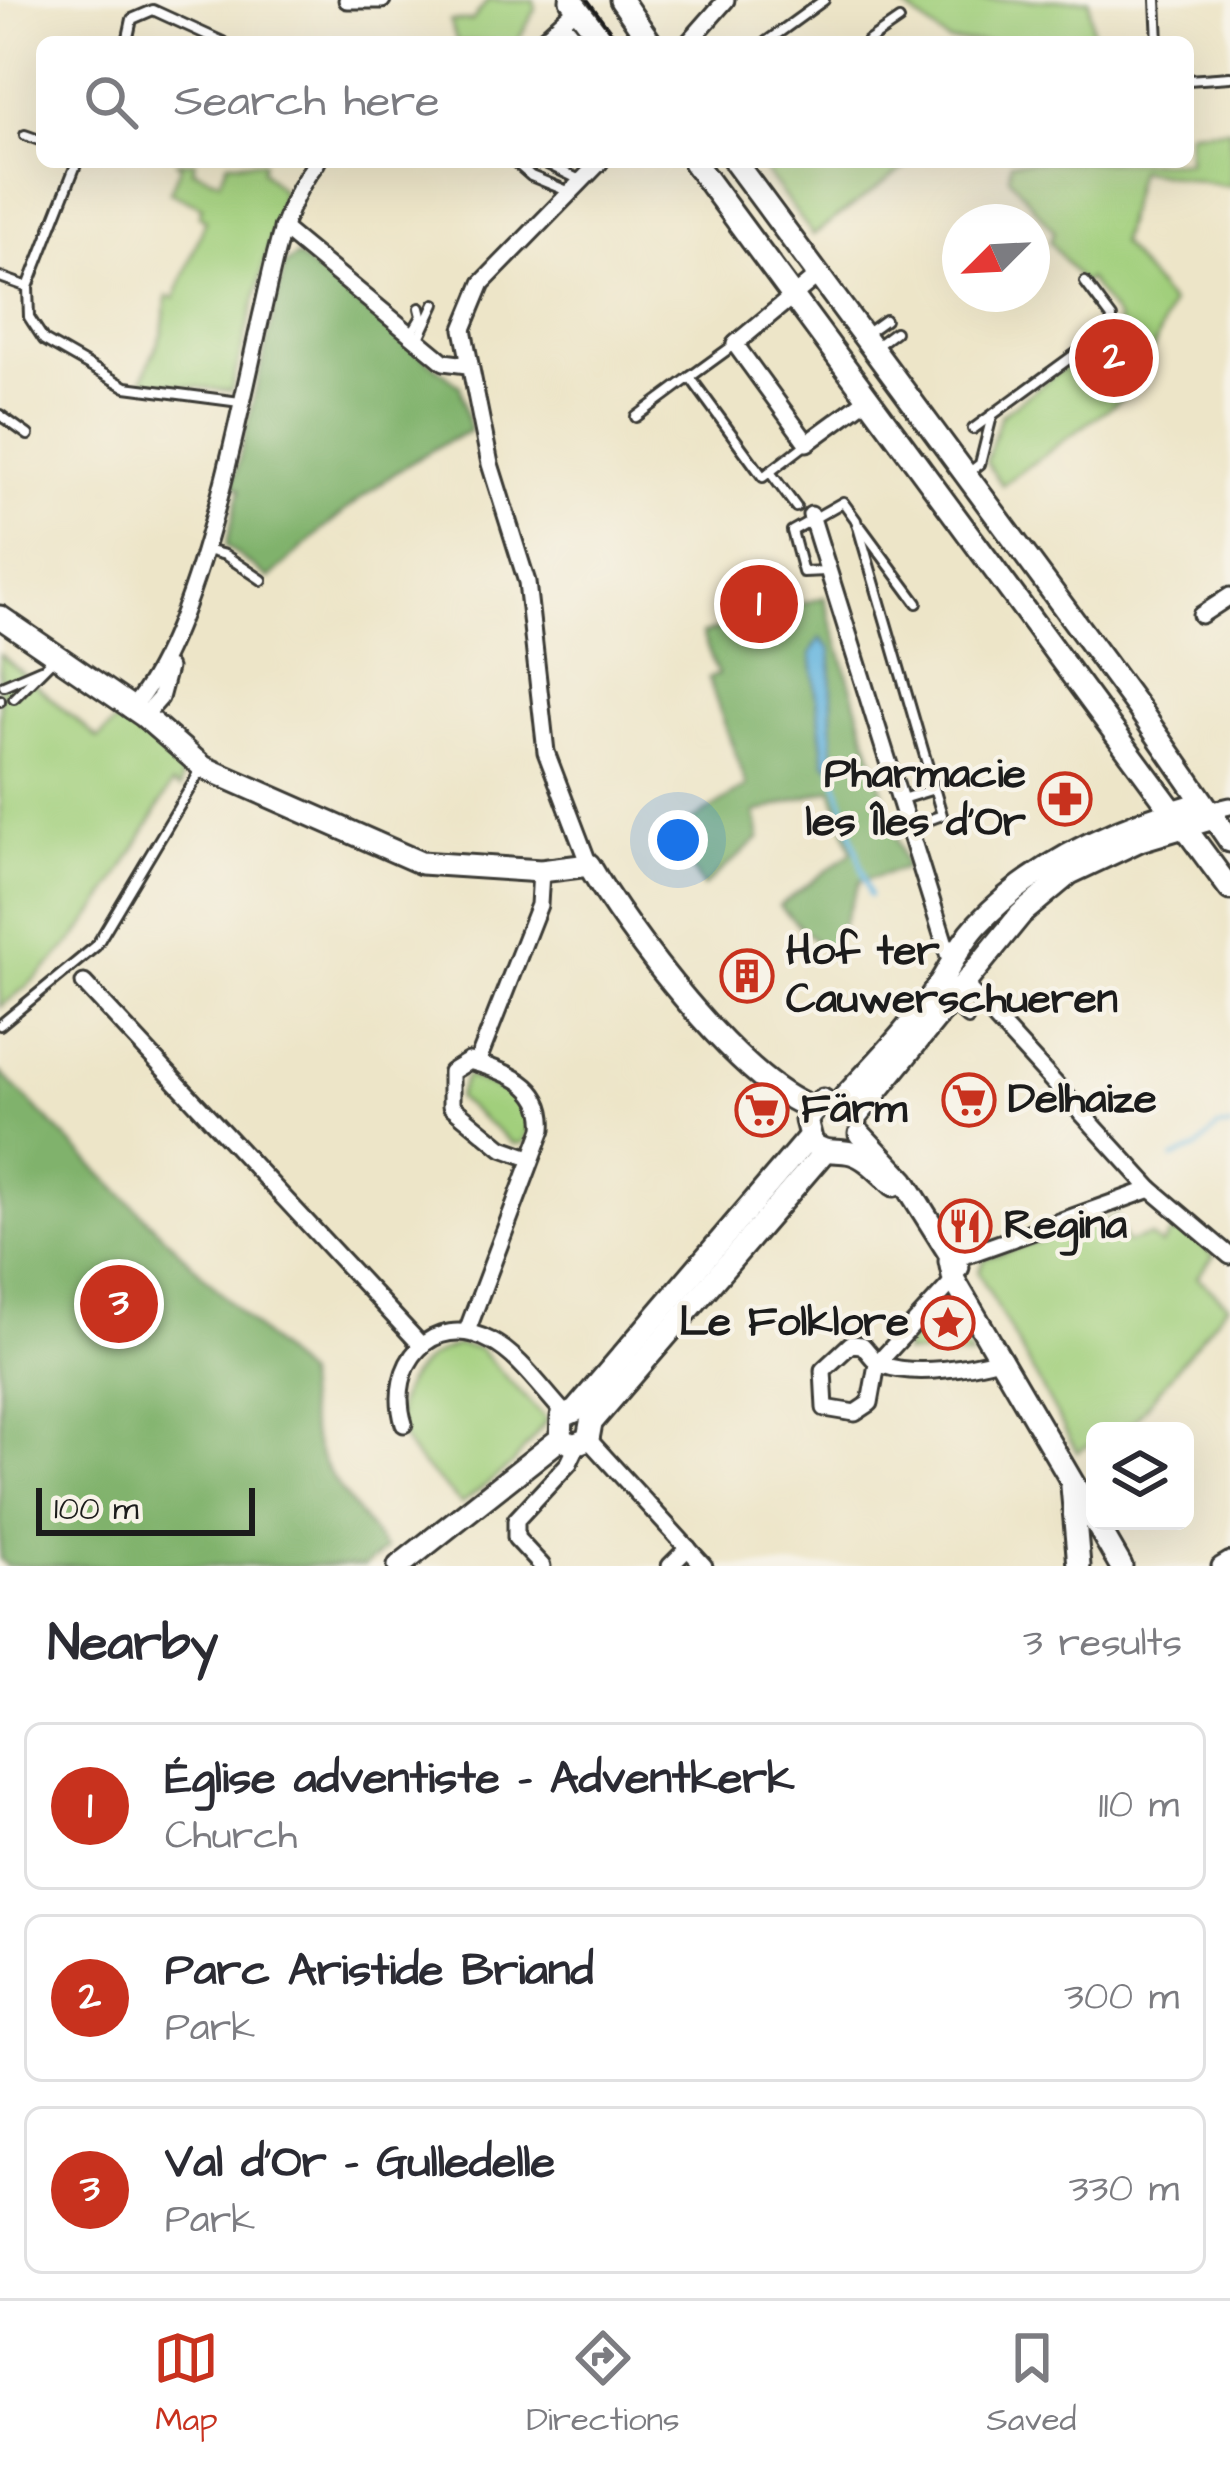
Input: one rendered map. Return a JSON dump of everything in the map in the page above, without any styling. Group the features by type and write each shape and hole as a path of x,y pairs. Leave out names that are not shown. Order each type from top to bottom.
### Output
{"street":[{"path":"347,0 382,0"},
{"path":"621,0 646,36"},
{"path":"694,36 726,0"},
{"path":"545,36 574,4 598,36"},
{"path":"137,713 160,698 241,403 282,228 313,168"},
{"path":"698,168 1230,889"},
{"path":"712,186 732,168"},
{"path":"740,168 1048,587 1220,808 1230,841"},
{"path":"586,172 482,283 463,329 466,365 526,582 546,752 589,865 622,919"},
{"path":"282,228 444,362 466,365"},
{"path":"818,275 735,344 807,443 867,399"},
{"path":"812,515 950,960"},
{"path":"1019,607 1048,587"},
{"path":"1201,615 1230,596"},
{"path":"0,617 51,662 137,713 203,767 422,863 541,871 584,880 622,919 694,1011 795,1089 812,1108 839,1121 904,1190 952,1271"},
{"path":"839,1121 939,986 950,960 979,923 1056,861 1177,819 1207,820 1220,808"},
{"path":"399,1566 576,1428 839,1121 964,985 997,940 1070,873 1177,819"},
{"path":"541,871 589,865"},
{"path":"478,1064 539,904 541,871"},
{"path":"979,923 997,940"},
{"path":"84,983 421,1345"},
{"path":"964,985 1151,1189 1230,1256"},
{"path":"467,1331 543,1130 542,1101 521,1082 469,1061 451,1072 447,1084 451,1106 502,1148 530,1159"},
{"path":"1003,1358 974,1366 878,1364 862,1345 850,1344 823,1370 825,1408 855,1413 870,1402 878,1364 952,1271 1151,1189"},
{"path":"952,1271 962,1269 997,1332 1003,1358 1086,1507"},
{"path":"404,1424 400,1378 421,1345 467,1331 496,1343 704,1566"},
{"path":"542,1566 516,1538 516,1520 569,1463 576,1428"},
{"path":"1072,1486 1079,1566"},
{"path":"1079,1566 1090,1547 1115,1556"},
{"path":"670,1566 688,1548"},
{"path":"1220,1566 1230,1559"}],"lane":[{"path":"774,36 824,0"},
{"path":"1156,0 1158,36"},
{"path":"128,36 132,19 153,10 210,36"},
{"path":"875,36 898,20"},
{"path":"1194,80 1230,77"},
{"path":"25,135 36,139"},
{"path":"75,168 28,287 28,317 44,340 126,387 241,403"},
{"path":"522,168 531,176 586,172"},
{"path":"0,277 28,287"},
{"path":"973,429 1111,328 1112,318 1085,282"},
{"path":"415,336 435,304"},
{"path":"415,336 420,308"},
{"path":"868,342 885,320"},
{"path":"868,342 895,332"},
{"path":"636,417 735,344"},
{"path":"690,377 763,477 807,443"},
{"path":"0,415 28,435"},
{"path":"966,475 980,464 992,416"},
{"path":"770,472 796,507"},
{"path":"829,571 803,572 792,531 812,515 843,502 916,603"},
{"path":"856,520 942,815 909,827"},
{"path":"201,548 225,555 262,580"},
{"path":"4,686 51,662"},
{"path":"14,698 51,662"},
{"path":"0,1025 96,946 203,767"},
{"path":"900,800 934,789"},
{"path":"948,1002 968,1019"}],"green space":[{"path":"488,0 534,0 536,9 520,36 455,36 450,21 472,21"},
{"path":"896,0 1089,0 1093,36 941,36"},
{"path":"1230,129 1230,187 1138,170 1120,243 1171,304 1138,387 1002,485 986,462 1001,415 1118,328 1118,319 1088,279 1082,283 1050,242 1054,231 1050,204 1032,204 1009,177 1010,168 1194,168 1194,131"},
{"path":"180,168 194,168 220,181 225,168 262,168 283,192 231,391 142,381 162,332 167,296 175,298 206,220 199,216 202,207 170,192"},
{"path":"763,168 904,168 813,235"},
{"path":"297,256 460,386 470,431 389,478 338,516 269,579 226,546 240,489 233,485 285,265"},
{"path":"824,597 906,868 860,881 830,956 779,906 852,852 832,789 755,813 760,838 703,887 671,834 747,786 708,678 718,675 702,634"},
{"path":"0,654 98,739 120,718 182,764 181,788 172,784 99,906 57,958 0,1007"},
{"path":"0,1072 304,1376 318,1451 386,1550 364,1566 7,1566 0,1559"},
{"path":"466,1076 528,1101 532,1120 523,1143 513,1144 457,1098"},
{"path":"1117,1216 1126,1243 1149,1236 1161,1245 1178,1225 1214,1256 1197,1277 1228,1304 1135,1420 1086,1422 1086,1447 1077,1452 978,1272 984,1259"},
{"path":"943,1306 972,1357 904,1353 905,1346"},
{"path":"457,1345 479,1349 547,1420 513,1464 461,1504 410,1450 398,1415 411,1376 432,1357"}],"water":[{"path":"820,638 831,649 833,769 825,762 811,653"}],"waterway":[{"path":"833,769 870,896"},
{"path":"1173,1158 1198,1148 1218,1127 1230,1127"}],"tram line":[{"path":"588,0 614,36"}],"place":[{"name":"Parc Aristide Briand","path":"1114,358"},
{"name":"Église adventiste - Adventkerk","path":"759,604"},
{"name":"Pharmacie les Îles d'Or","path":"1065,799"},
{"name":"Hof ter Cauwerschueren","path":"747,976"},
{"name":"Delhaize","path":"969,1100"},
{"name":"Färm","path":"762,1110"},
{"name":"Regina","path":"965,1226"},
{"name":"Val d'Or - Gulledelle","path":"119,1304"},
{"name":"Le Folklore","path":"948,1323"}]}
